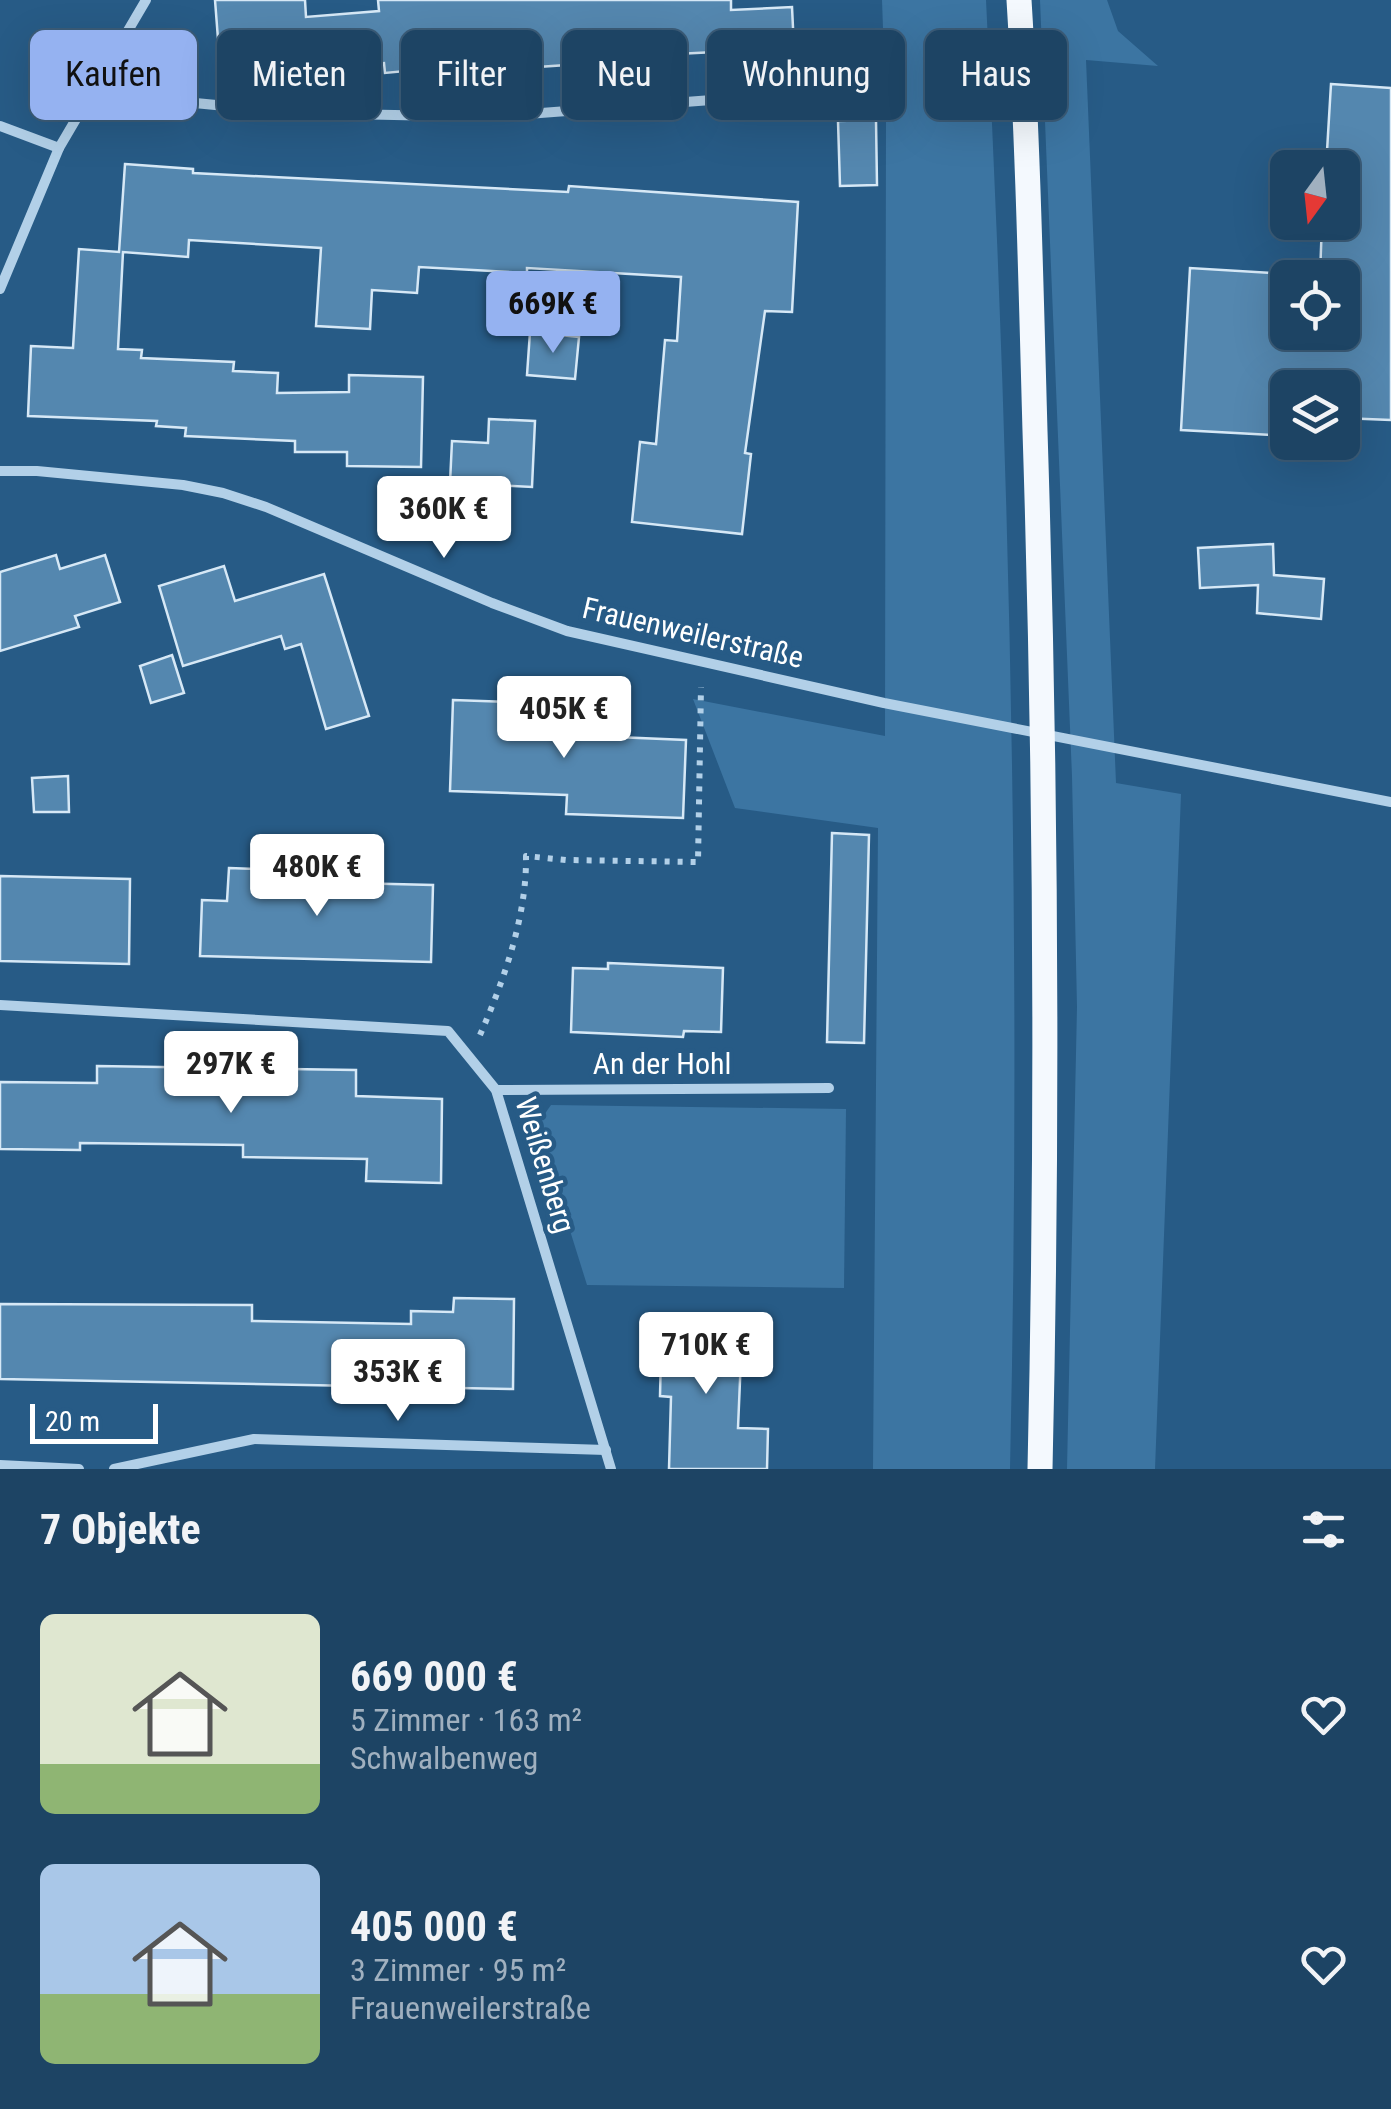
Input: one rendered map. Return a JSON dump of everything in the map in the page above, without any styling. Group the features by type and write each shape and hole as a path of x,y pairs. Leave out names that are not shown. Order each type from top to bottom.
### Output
{"main road":[{"path":"1019,0 1041,616 1046,946 1040,1469"}],"street":[{"path":"128,30 146,0"},
{"path":"197,103 299,113 489,117 707,100"},
{"path":"0,289 59,148 75,120"},
{"path":"0,126 59,148"},
{"name":"Frauenweilerstraße","path":"0,472 74,474 223,493 567,631 884,703 1391,802"},
{"name":"Weißenberg","path":"0,1005 448,1031 496,1090 611,1469"},
{"name":"An der Hohl","path":"496,1090 829,1088"},
{"path":"114,1469 254,1439 606,1450"},
{"path":"0,1465 79,1469"}],"path":[{"path":"470,1059 511,948 526,884 526,856 698,862 702,662"}],"shaded area":[{"path":"882,0 986,0 987,30 925,30 925,120 991,120 1002,367 1014,918 1010,1469 873,1469 878,828 735,808 693,699 885,736 886,120 905,120 905,30 883,30"},
{"path":"1040,0 1107,0 1118,31 1158,66 1086,60 1116,783 1181,794 1155,1469 1067,1469 1077,1007 1072,776 1045,120 1067,120 1067,30 1041,30"},
{"path":"551,1105 846,1109 844,1288 587,1285 537,1125"}],"building":[{"path":"215,0 305,0 306,17 379,11 378,0 731,0 731,10 792,7 793,30 707,30 707,52 687,54 687,30 562,30 562,65 542,67 542,30 401,30 401,71 385,73 381,63 381,30 217,30"},
{"path":"1331,84 1391,88 1391,420 1360,419 1360,370 1270,370 1270,435 1181,430 1190,268 1270,273 1270,350 1360,350 1360,260 1321,260 1321,240 1360,240 1360,150 1327,150"},
{"path":"876,120 877,185 840,186 838,121"},
{"path":"125,164 193,169 193,173 568,192 569,186 798,202 792,312 765,311 745,453 751,454 742,534 632,522 640,442 656,444 665,340 677,341 681,277 527,268 527,273 419,267 417,293 372,290 370,329 316,326 321,248 189,240 188,257 123,252 118,349 142,350 141,358 234,362 233,371 278,373 277,393 349,392 349,375 423,377 421,467 347,466 347,452 295,452 295,441 185,436 186,428 156,426 157,421 28,416 31,346 73,348 79,249 119,252"},
{"path":"530,332 579,337 575,379 527,375"},
{"path":"489,419 535,421 532,487 450,483 452,441 488,443"},
{"path":"1273,544 1274,575 1324,579 1321,619 1257,613 1258,585 1200,588 1198,548"},
{"path":"56,555 60,569 105,555 120,602 75,616 79,627 0,651 0,572"},
{"path":"224,566 235,601 324,574 369,716 326,729 301,644 285,649 281,636 183,666 159,586"},
{"path":"172,655 184,693 151,703 140,666"},
{"path":"453,700 570,704 569,735 686,740 683,818 566,814 567,795 450,791"},
{"path":"68,776 69,812 34,812 32,778"},
{"path":"832,833 869,835 864,1043 827,1042"},
{"path":"229,868 310,871 310,882 433,885 431,962 200,956 202,900 227,901"},
{"path":"0,876 130,879 129,964 0,961"},
{"path":"608,963 723,968 721,1032 684,1031 683,1037 571,1032 573,968 608,969"},
{"path":"97,1066 356,1070 356,1096 442,1099 441,1183 366,1181 367,1159 243,1157 243,1145 80,1143 80,1150 0,1149 0,1082 97,1083"},
{"path":"454,1298 514,1299 513,1389 0,1379 0,1304 252,1305 252,1321 411,1324 411,1311 453,1312"},
{"path":"662,1314 732,1317 731,1357 741,1357 738,1428 768,1429 767,1469 669,1469 671,1397 660,1396"}]}
